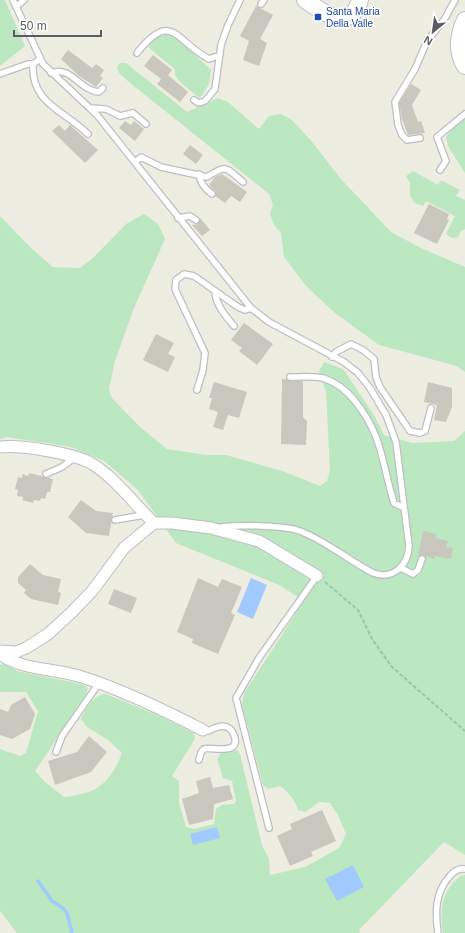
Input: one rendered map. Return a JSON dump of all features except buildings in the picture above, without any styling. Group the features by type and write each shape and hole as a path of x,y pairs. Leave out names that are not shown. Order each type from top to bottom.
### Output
{"street":[{"path":"305,0 330,16 341,18 352,14 360,0"},
{"path":"465,20 459,38 459,50 465,66"},
{"path":"0,447 28,448 75,457 95,465 154,523"},
{"path":"1,654 16,652 31,645 48,634 93,590 124,548 154,523 172,523 211,528 259,541 317,576"},
{"path":"1,654 18,664 81,676 203,730"}],"lane":[{"path":"13,0 40,59 51,73 90,108 251,308 268,322 344,362 358,373 370,388 386,415 396,442 409,551 407,559 401,568 379,575 373,573 318,540 291,529 234,525 211,528"},
{"path":"16,7 24,0"},
{"path":"194,100 199,103 205,101 215,89 220,55 228,26 240,0"},
{"path":"420,138 407,140 402,135 395,113 394,102 416,66 427,41 444,20 455,0"},
{"path":"137,53 151,37 163,29 170,30 209,60 220,55"},
{"path":"0,74 28,64 33,64 40,59"},
{"path":"33,64 34,83 39,93 60,113 73,120 88,134"},
{"path":"51,73 58,70 64,72 94,92 99,92 103,88"},
{"path":"90,108 101,107 120,116 133,113 146,124"},
{"path":"440,170 446,161 437,137 465,114"},
{"path":"135,162 141,157 161,167 199,174 207,177 218,169 224,168 243,182"},
{"path":"199,174 206,190 212,194"},
{"path":"178,218 190,216 196,220"},
{"path":"197,390 203,370 205,353 177,294 174,283 179,276 188,274 194,276 241,309 251,308"},
{"path":"215,291 215,296 222,311 234,326"},
{"path":"332,357 336,352 351,344 363,350 374,359 376,377 380,387 410,431 420,433 425,432 431,408"},
{"path":"290,377 310,377 331,381 352,398 370,422 376,434 382,451 394,503 404,508"},
{"path":"46,474 75,457"},
{"path":"115,520 145,515"},
{"path":"401,568 413,574 418,570 422,559"},
{"path":"269,828 236,698 259,658 317,576"},
{"path":"56,752 62,736 99,683"},
{"path":"199,760 200,753 205,748 212,748 221,751 228,749 233,745 235,738 232,731 225,726 218,726 208,731 203,730"},
{"path":"438,933 436,919 437,904 441,889 454,871 465,869"}],"path":[{"path":"317,576 358,610 372,639 392,667 465,731"}],"green space":[{"path":"0,0 5,0 25,46 0,66"},
{"path":"162,35 170,35 181,42 211,70 209,84 201,97 198,97 179,81 175,75 175,69 149,48 149,45 156,38"},
{"path":"120,63 126,63 187,112 218,98 228,102 259,129 269,116 281,114 292,120 313,143 341,179 391,232 421,248 465,267 465,372 457,366 379,345 335,313 307,287 284,257 281,233 274,225 270,214 273,205 269,194 130,83 119,73 117,67"},
{"path":"465,119 465,173 448,146 446,137 450,131"},
{"path":"413,171 438,185 441,180 460,190 456,196 465,200 465,229 461,231 458,237 452,238 446,234 455,216 426,201 423,206 415,203 410,196 410,183 406,176"},
{"path":"144,214 158,224 165,239 134,308 115,361 109,389 111,397 140,427 167,449 206,455 226,455 282,471 320,486 327,481 330,470 326,392 319,371 324,362 343,369 374,415 384,435 412,443 454,441 465,431 465,855 444,842 360,929 359,933 17,933 0,911 0,749 20,756 26,753 38,711 26,692 0,692 0,665 6,663 17,671 81,684 88,688 85,697 35,771 45,782 64,797 85,793 100,786 112,773 122,753 108,740 87,727 81,719 94,699 106,694 157,715 194,733 195,739 172,776 179,781 179,803 186,827 194,829 214,824 216,809 222,805 234,804 236,801 232,781 223,778 217,759 221,753 237,750 240,754 262,845 269,859 270,875 305,867 339,848 346,834 338,815 330,803 319,802 305,812 298,810 291,796 280,786 268,789 263,785 242,705 244,693 304,601 279,585 176,543 138,490 104,461 71,447 7,437 0,439 0,216 32,249 53,267 80,268 93,258 126,224"},
{"path":"462,875 465,875 465,933 443,933 441,916 446,893 455,881"}],"water":[{"path":"251,578 267,585 253,619 237,612"},
{"path":"217,827 220,838 193,845 190,834"},
{"path":"353,865 364,887 337,901 325,879"}],"waterway":[{"path":"38,881 52,901 63,908 67,913 72,933"}],"place":[{"name":"Santa Maria Della Valle","path":"318,17"}]}
